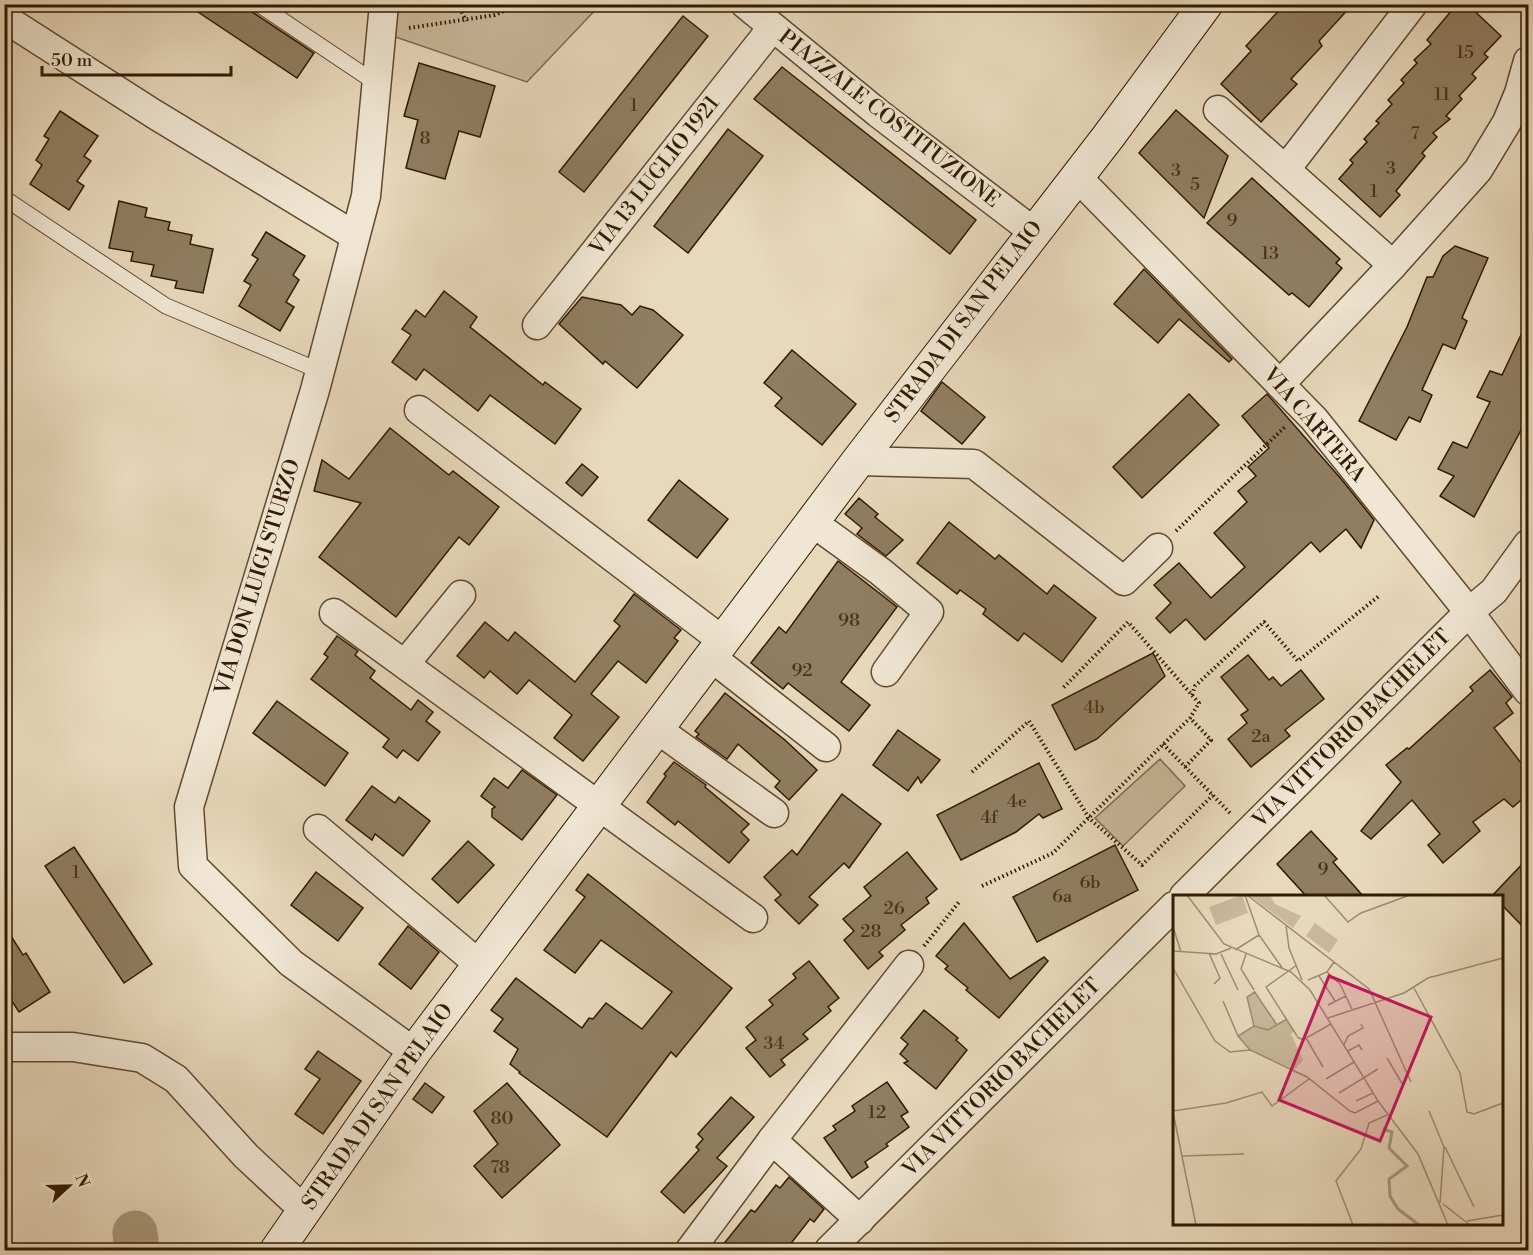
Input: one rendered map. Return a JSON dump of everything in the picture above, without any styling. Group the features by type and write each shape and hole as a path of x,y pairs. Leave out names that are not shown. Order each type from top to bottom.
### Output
{"main road":[{"name":"STRADA DI SAN PELAIO","path":"277,1251 414,1052 858,461 1077,177 1206,4"}],"street":[{"name":"PIAZZALE COSTITUZIONE","path":"745,4 878,113 1034,232"},
{"path":"1286,169 1413,4"},
{"path":"4,18 154,114 356,236"},
{"name":"VIA DON LUIGI STURZO","path":"383,18 366,196 320,371 189,807 193,866 291,963 414,1052"},
{"name":"VIA 13 LUGLIO 1921","path":"537,325 772,28"},
{"path":"1280,384 1393,265 1478,170 1507,122 1519,93 1528,61"},
{"path":"1218,110 1393,265"},
{"name":"VIA CARTERA","path":"1077,177 1304,409 1469,612 1528,691"},
{"path":"419,410 717,649 826,747"},
{"path":"858,461 975,464 1124,581 1158,548"},
{"path":"812,522 929,612 886,672"},
{"name":"VIA VITTORIO BACHELET","path":"1186,895 1469,612 1494,591 1528,544"},
{"path":"405,664 461,596"},
{"path":"334,613 753,918"},
{"path":"657,729 774,813"},
{"path":"318,829 480,965"},
{"name":"VIA VITTORIO BACHELET","path":"829,1251 1173,907"},
{"path":"690,1250 772,1140 909,965"},
{"path":"4,1047 73,1047 142,1058 176,1079 246,1156 305,1211"},
{"path":"772,1140 860,1220"}],"lane":[{"path":"258,4 376,82"},
{"path":"4,198 166,306 320,371"}],"path":[{"path":"459,4 466,21"},
{"path":"383,18 466,21 495,15 519,4"},
{"path":"1158,548 1304,409"},
{"path":"1192,695 1195,686 1264,622 1298,661 1379,596"},
{"path":"982,886 1053,853 1190,718 1199,703 1128,622 1063,688"},
{"path":"1185,767 1211,740 1190,718"},
{"path":"972,772 1029,720 1089,818 1142,865 1213,795"},
{"path":"1163,744 1249,832"},
{"path":"909,965 959,902"}],"shaded area":[{"path":"383,5 600,5 527,82 381,32"},
{"path":"1160,759 1185,786 1123,846 1095,818"}],"building":[{"path":"186,4 240,4 314,53 297,78"},
{"path":"1285,4 1353,4 1319,41 1322,46 1291,79 1297,84 1261,122 1221,84 1251,51 1246,46"},
{"path":"1457,4 1467,4 1501,36 1484,54 1488,57 1472,74 1476,78 1459,96 1462,99 1446,116 1450,119 1433,133 1437,137 1422,153 1425,156 1396,191 1400,195 1380,217 1339,179 1353,163 1350,160 1367,142 1364,139 1379,123 1376,121 1392,104 1388,100 1404,83 1401,80 1417,63 1414,60 1431,44 1427,40"},
{"path":"683,16 708,36 584,192 559,172"},
{"path":"419,63 495,86 480,137 459,131 445,179 406,168 418,120 404,116"},
{"path":"782,67 976,220 950,254 754,99"},
{"path":"1176,110 1228,156 1204,218 1139,153"},
{"path":"60,111 98,136 84,156 91,161 77,181 84,186 69,210 30,184 42,165 36,160 49,139 44,136"},
{"path":"728,129 763,156 688,253 654,226"},
{"path":"1252,178 1340,259 1336,263 1342,268 1309,307 1292,293 1289,295 1207,223"},
{"path":"119,201 147,208 145,217 170,222 168,230 192,235 190,244 213,249 203,293 175,288 177,281 151,276 154,265 131,261 133,252 109,248"},
{"path":"266,232 305,256 293,275 299,280 286,302 294,307 280,331 239,306 251,285 244,281 258,259 252,255"},
{"path":"1455,246 1488,258 1462,318 1467,321 1455,349 1443,344 1422,390 1432,395 1420,422 1409,417 1396,440 1359,421 1407,327 1427,277 1433,277 1443,256"},
{"path":"1144,269 1232,359 1229,362 1179,319 1158,343 1114,304"},
{"path":"444,291 477,317 470,327 543,385 545,382 581,409 555,444 490,395 478,411 424,369 416,380 392,362 411,335 402,329 416,310 425,317"},
{"path":"582,297 621,305 632,315 640,306 653,310 683,335 637,388 605,361 603,364 559,324"},
{"path":"1528,320 1528,404 1523,419 1526,421 1474,517 1440,496 1454,476 1438,469 1453,442 1467,448 1490,402 1477,397 1490,371 1502,375"},
{"path":"792,350 856,404 822,445 775,406 782,398 764,383"},
{"path":"942,382 985,417 962,444 921,411"},
{"path":"1189,394 1219,425 1142,498 1113,467"},
{"path":"1267,394 1374,520 1361,548 1346,529 1320,552 1311,542 1205,640 1186,619 1170,633 1156,618 1171,603 1154,585 1179,563 1211,598 1245,567 1214,533 1247,502 1238,491 1256,476 1248,467 1269,448 1242,416"},
{"path":"390,428 449,475 453,471 499,507 469,545 459,537 396,617 319,557 361,503 314,491 322,460 349,479"},
{"path":"582,464 598,477 582,496 566,483"},
{"path":"679,480 728,519 697,558 648,520"},
{"path":"859,498 878,514 875,517 903,540 886,556 857,534 862,528 845,514"},
{"path":"949,522 995,559 999,555 1047,594 1054,585 1096,618 1062,662 1024,633 1018,641 983,614 986,609 960,590 957,594 917,563"},
{"path":"838,561 897,607 841,682 870,705 849,731 788,683 783,689 751,663 779,627 786,633"},
{"path":"634,594 681,630 674,638 678,641 646,683 618,661 591,694 619,717 583,761 554,738 572,715 529,680 517,694 490,671 484,678 457,656 485,622 508,641 515,632 575,682 620,626 614,621"},
{"path":"337,636 358,651 355,655 375,671 370,678 411,710 418,700 433,712 426,721 440,732 418,761 403,750 397,758 383,747 389,739 311,679 328,657 324,654"},
{"path":"1153,653 1165,676 1097,739 1075,750 1052,705"},
{"path":"1248,655 1269,680 1273,677 1281,686 1301,670 1324,699 1285,730 1290,736 1251,767 1228,739 1247,723 1241,715 1248,710 1221,677"},
{"path":"1490,670 1512,697 1506,703 1513,713 1494,728 1528,772 1528,794 1513,807 1504,799 1473,822 1480,831 1443,863 1428,845 1440,834 1412,800 1371,839 1361,831 1401,782 1386,765 1407,748 1409,749 1473,691 1470,687"},
{"path":"725,693 785,740 817,770 789,800 775,787 780,781 738,744 727,759 696,737 699,734 695,731"},
{"path":"277,701 348,753 325,786 253,733"},
{"path":"898,730 940,760 921,783 918,777 908,791 873,765"},
{"path":"674,762 706,785 705,787 749,824 741,832 749,840 729,863 678,821 675,825 647,802"},
{"path":"1039,763 1062,809 1043,818 1039,814 1016,832 961,860 937,815"},
{"path":"522,770 557,795 522,840 492,817 492,809 495,807 481,796 494,778 508,788"},
{"path":"372,786 395,803 399,797 430,821 403,856 375,834 372,840 346,820"},
{"path":"842,794 881,824 849,868 844,863 809,897 818,905 799,924 775,900 781,895 764,877 792,850 797,855"},
{"path":"1311,831 1337,859 1333,862 1362,895 1305,895 1277,864"},
{"path":"468,841 494,865 458,903 432,879"},
{"path":"1115,845 1138,890 1037,942 1013,897"},
{"path":"74,847 152,964 124,983 45,866"},
{"path":"907,852 937,889 926,898 929,903 901,925 905,930 879,952 883,956 868,969 844,940 854,931 843,919 871,896 864,887"},
{"path":"1528,858 1528,932 1503,906 1503,895 1493,895"},
{"path":"316,872 363,908 338,941 291,905"},
{"path":"588,874 732,988 676,1057 671,1052 607,1137 510,1064 518,1049 494,1031 503,1019 491,1010 516,978 582,1028 589,1018 593,1019 606,1003 642,1029 672,992 601,940 575,973 544,950 585,897 576,890"},
{"path":"964,923 1010,979 1044,957 1048,961 999,1018 966,990 968,988 945,969 948,966 936,956"},
{"path":"4,925 23,955 26,953 50,992 19,1012 4,989"},
{"path":"408,926 439,952 411,989 379,964"},
{"path":"809,961 839,998 828,1007 831,1011 803,1034 808,1039 781,1060 785,1065 770,1077 746,1048 756,1040 746,1027 773,1005 769,1000 796,978 793,974"},
{"path":"924,1010 958,1038 956,1040 967,1050 936,1089 904,1063 908,1061 900,1054 908,1044 901,1038"},
{"path":"318,1051 361,1081 323,1134 295,1114 320,1079 305,1069"},
{"path":"887,1082 908,1112 901,1116 909,1127 865,1162 868,1167 852,1178 824,1138 836,1130 833,1126 855,1111 852,1106"},
{"path":"425,1083 444,1097 432,1113 413,1099"},
{"path":"507,1083 560,1145 502,1198 474,1166 498,1144 474,1111"},
{"path":"731,1097 754,1117 717,1158 727,1166 684,1213 661,1192 699,1150 696,1147 703,1139 698,1134"},
{"path":"789,1177 824,1209 814,1222 810,1219 785,1251 718,1251 751,1210 755,1212 776,1185 780,1188"}],"waterway":[{"path":"135,1233 137,1250"}]}
